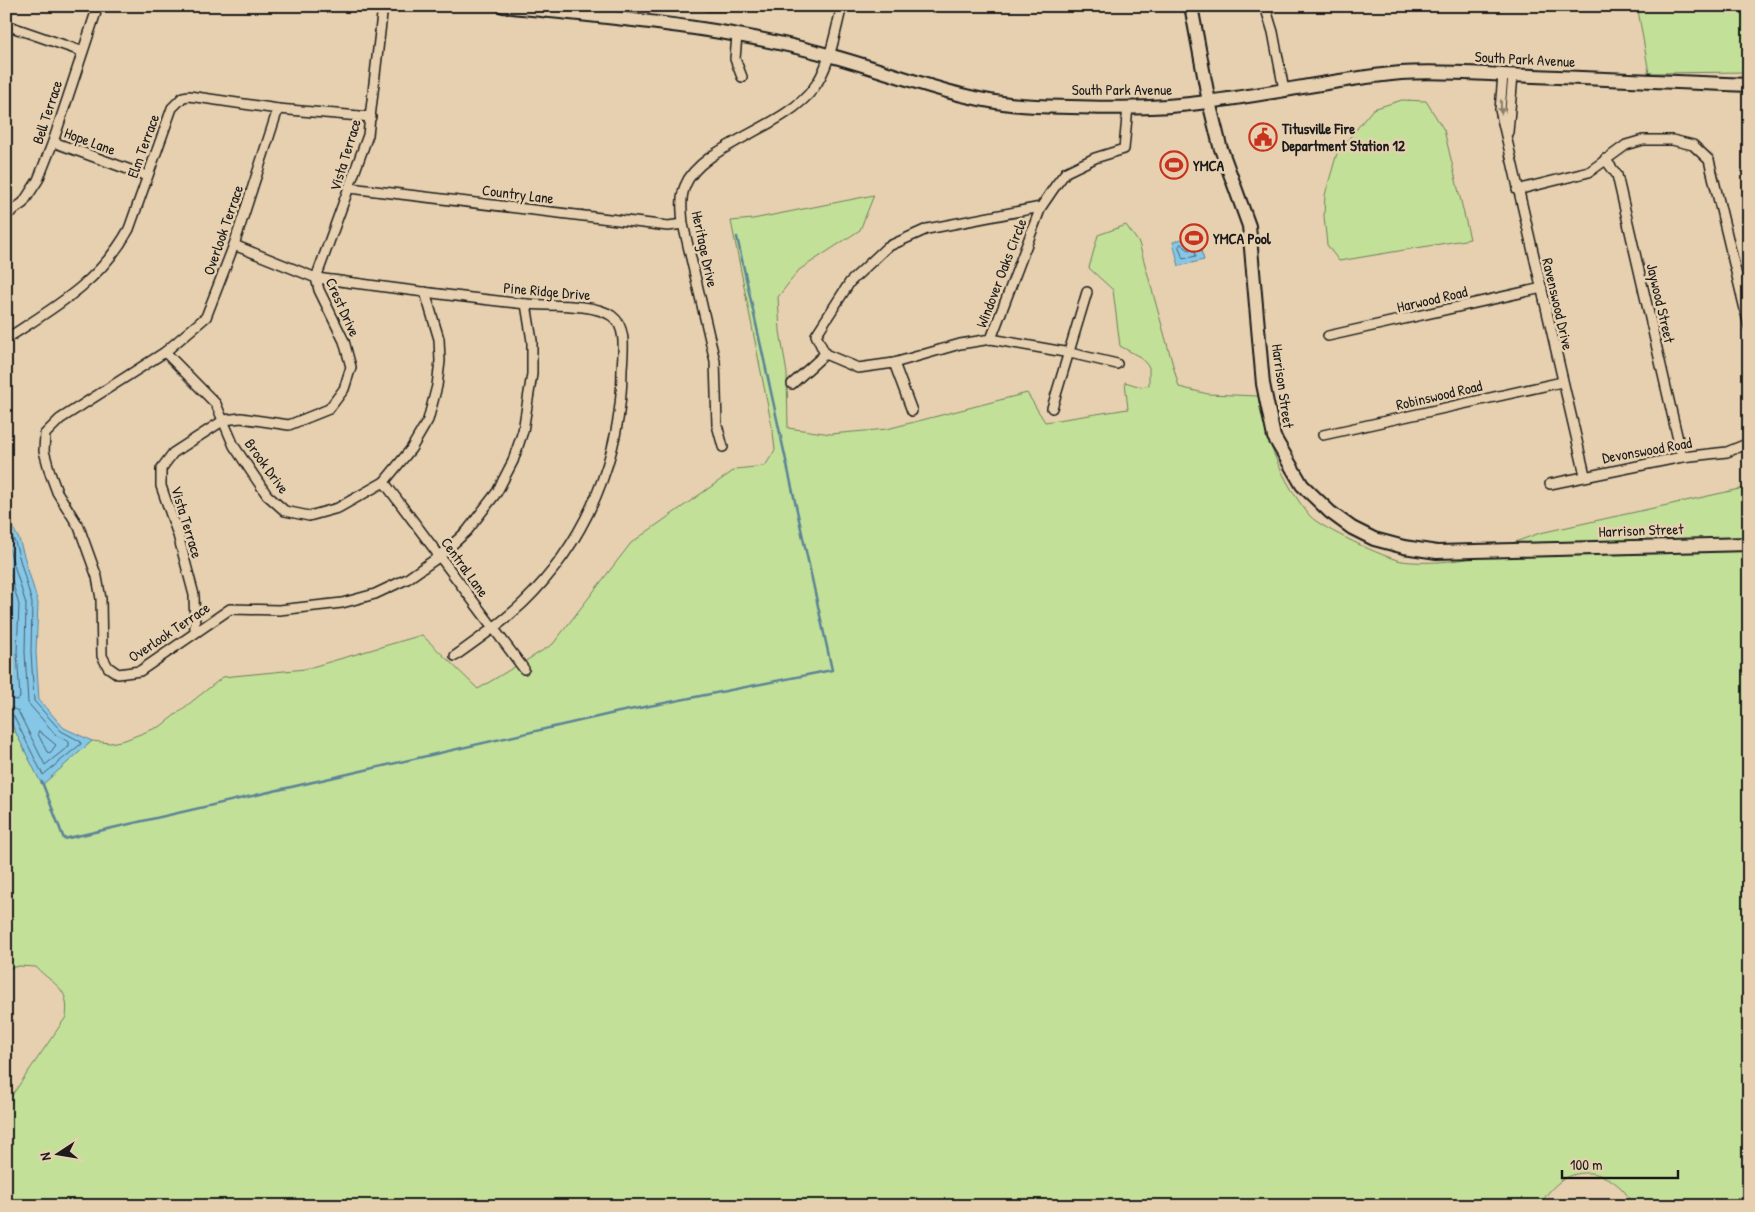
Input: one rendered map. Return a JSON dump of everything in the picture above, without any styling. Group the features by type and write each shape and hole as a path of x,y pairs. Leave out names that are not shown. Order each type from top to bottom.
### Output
{"street":[{"name":"Bell Terrace","path":"6,215 30,194 53,142 81,51 98,6"},
{"name":"Vista Terrace","path":"316,278 368,135 384,6"},
{"name":"South Park Avenue","path":"503,6 689,26 737,35 828,55 916,83 988,100 1034,106 1165,107 1403,73 1462,72 1749,85"},
{"path":"708,6 727,8 731,6"},
{"name":"Heritage Drive","path":"724,447 717,425 715,361 683,224 684,187 694,169 801,102 814,88 828,55 842,6"},
{"name":"Harrison Street","path":"1191,6 1209,102 1220,146 1249,226 1263,384 1274,437 1302,485 1330,512 1352,528 1374,539 1404,548 1437,552 1749,544"},
{"path":"1265,6 1273,32 1284,90"},
{"path":"6,25 81,51"},
{"path":"737,35 735,59 742,77"},
{"name":"Ravenswood Drive","path":"1508,75 1500,110 1585,475"},
{"name":"Elm Terrace","path":"6,339 84,286 98,273 121,245 129,229 172,108 183,97 189,96 278,109 371,117"},
{"name":"Windover Oaks Circle","path":"1041,207 927,229 887,246 850,282 816,335 825,354 858,368 894,363 960,344 990,339 1041,207 1066,172 1095,158 1124,149 1128,107"},
{"name":"Overlook Terrace","path":"278,109 234,245 206,318 165,352 60,419 45,434 44,452 57,492 80,527 97,577 101,599 102,656 108,667 118,674 140,671 230,609 279,610 321,607 375,594 407,578 440,556 467,531 491,500 513,461 523,431 532,374 532,341 526,304"},
{"path":"1518,190 1589,172 1626,145 1643,140 1662,140 1693,145 1709,160 1749,326"},
{"name":"Hope Lane","path":"53,142 147,176"},
{"name":"Jaywood Street","path":"1605,159 1617,175 1682,457"},
{"name":"Country Lane","path":"350,188 668,226 683,224"},
{"name":"Crest Drive","path":"224,420 241,418 289,425 329,409 344,389 351,367 344,341 319,290 316,278 234,245"},
{"name":"Pine Ridge Drive","path":"316,278 526,304 599,309 613,316 621,330 622,387 614,445 593,506 575,538 546,578 523,603 493,629 455,656"},
{"name":"Harwood Road","path":"1328,336 1542,288"},
{"name":"Brook Drive","path":"224,420 234,446 267,495 285,511 309,516 338,508 384,482 411,449 428,420 437,386 440,361 439,339 425,292"},
{"path":"1052,408 1087,292"},
{"path":"990,339 1070,353 1117,364"},
{"path":"165,352 216,404 224,420"},
{"path":"792,384 825,354"},
{"path":"894,363 912,411"},
{"name":"Robinswood Road","path":"1323,435 1562,382"},
{"name":"Vista Terrace","path":"195,632 194,595 178,535 161,486 161,468 172,454 224,420"},
{"name":"Devonswood Road","path":"1550,484 1585,475 1682,457 1727,452 1749,443"},
{"name":"Central Lane","path":"384,482 524,669"}],"green space":[{"path":"1647,6 1749,6 1749,72 1649,73 1638,10"},
{"path":"1402,100 1426,101 1444,130 1470,239 1339,261 1327,245 1324,216 1325,195 1337,153 1373,109"},
{"path":"874,195 860,230 799,270 778,297 780,331 787,374 788,428 831,434 887,429 1027,393 1045,422 1128,409 1125,382 1141,387 1149,385 1149,367 1140,357 1120,346 1113,290 1089,268 1098,235 1126,225 1139,243 1179,387 1208,394 1258,396 1270,444 1291,489 1310,516 1339,535 1394,559 1420,562 1453,561 1481,555 1749,548 1749,1206 1634,1206 1622,1189 1609,1179 1598,1174 1586,1173 1575,1174 1555,1185 1540,1206 6,1206 9,1188 6,1177 6,1104 66,1017 67,1007 63,993 36,967 19,966 6,969 6,713 42,784 92,741 110,743 125,740 161,726 223,677 305,669 422,635 478,689 516,666 523,675 530,670 524,662 553,644 631,543 736,469 765,466 775,450 731,221 753,219"},
{"path":"1749,487 1749,540 1504,546 1540,533"}],"water":[{"path":"1188,237 1190,246 1199,244 1204,260 1179,266 1173,242"},
{"path":"6,516 19,539 38,603 36,652 39,700 64,728 92,741 42,785 6,713"}],"waterway":[{"path":"42,782 64,839 619,712 832,670 737,237"}],"place":[{"name":"Titusville Fire Department Station 12","path":"1263,137"},
{"name":"YMCA","path":"1174,165"},
{"name":"YMCA Pool","path":"1194,238"}]}
